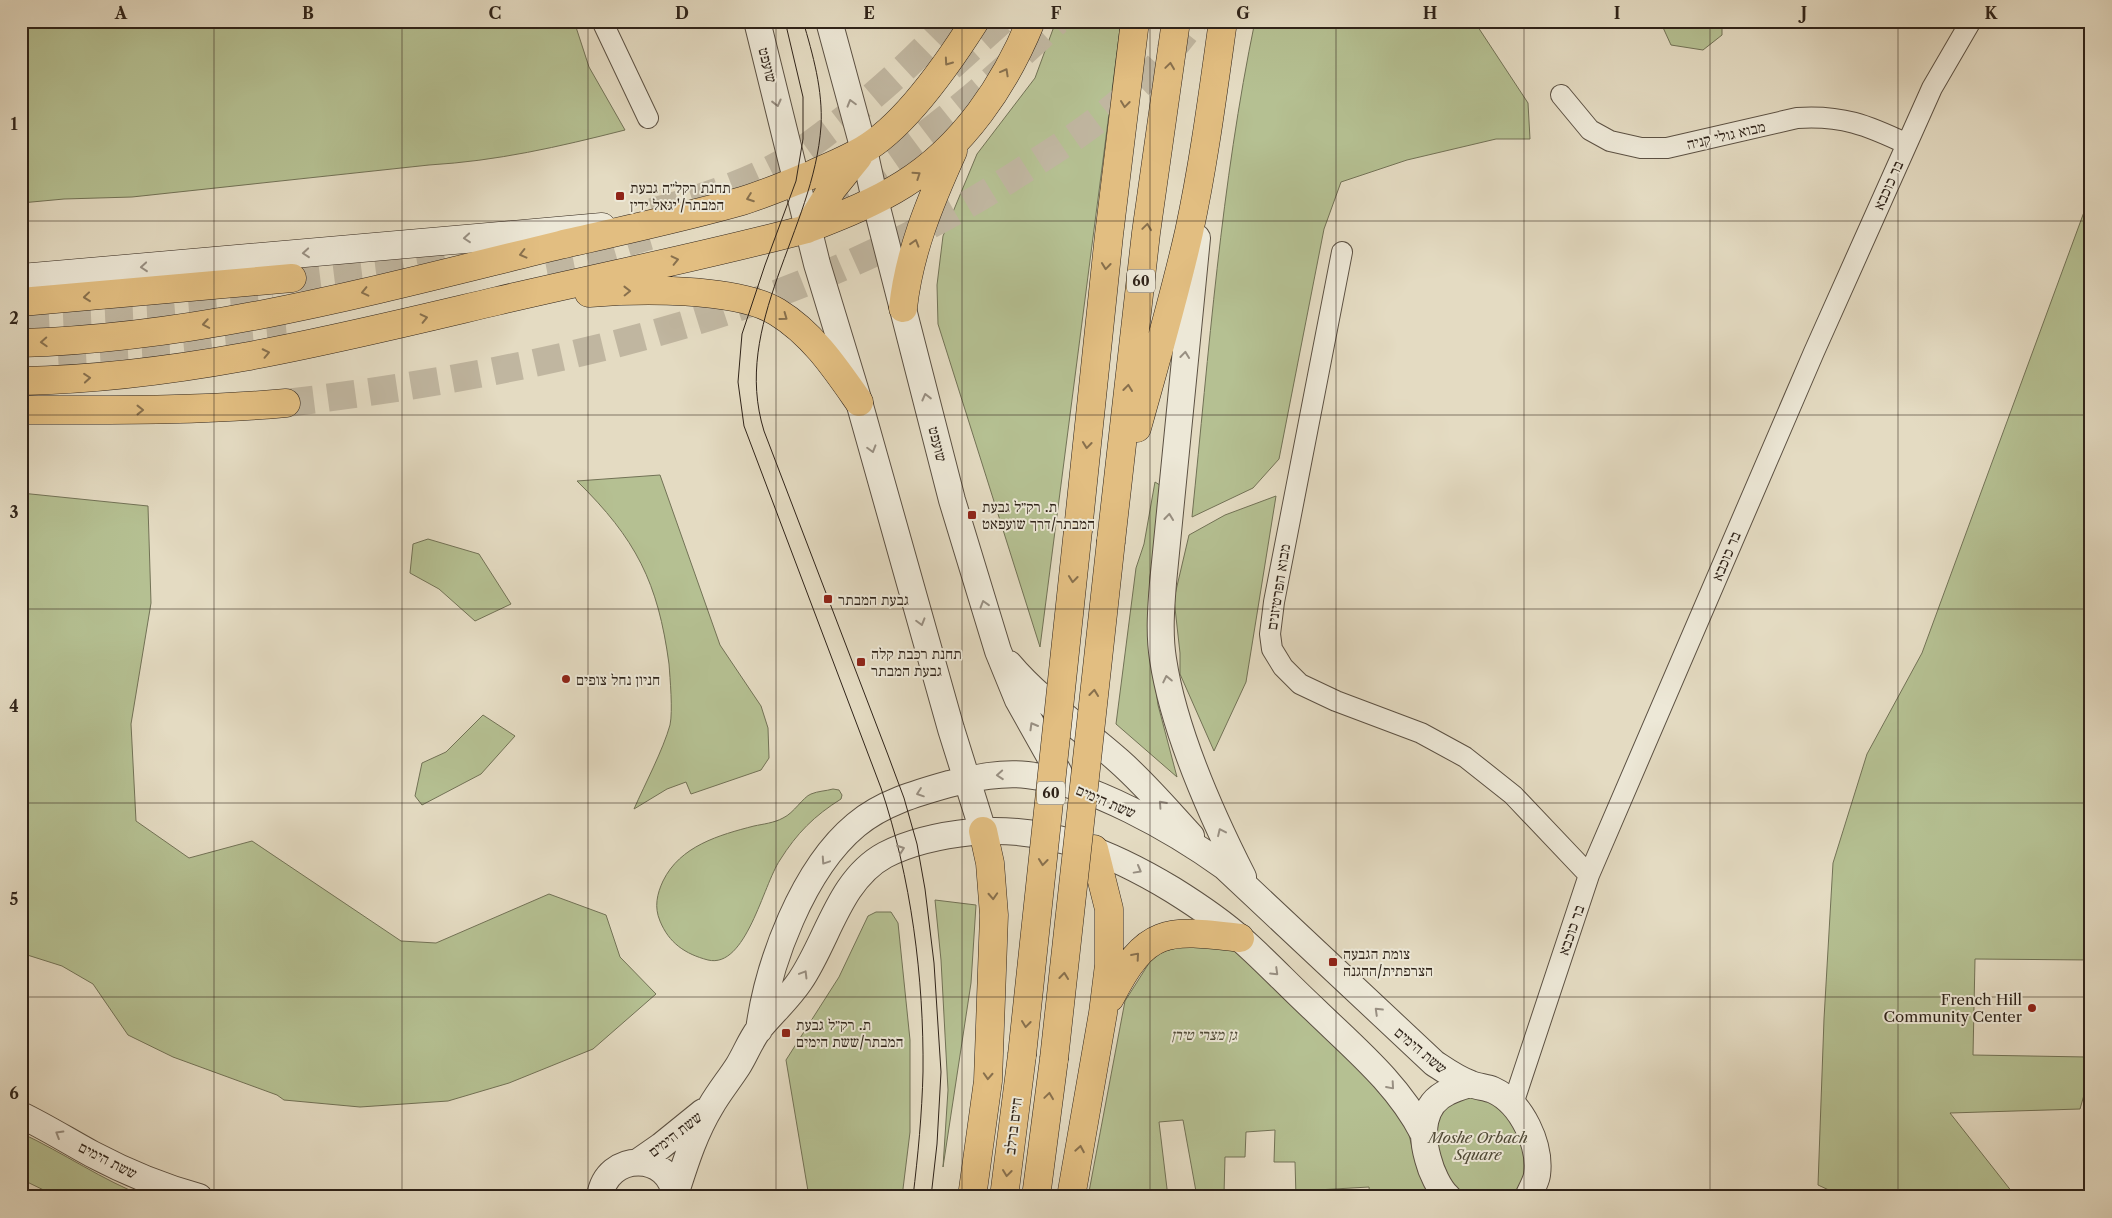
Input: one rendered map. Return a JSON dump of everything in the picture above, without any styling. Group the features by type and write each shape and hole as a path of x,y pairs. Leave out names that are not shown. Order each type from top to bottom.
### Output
{"highway":[{"path":"807,229 832,189 864,150 902,117 935,80 975,21"},
{"path":"21,381 122,375 230,361 335,339 807,229 875,200 902,185 927,168 958,141 990,98 1031,21"},
{"name":"חיים ברלב","path":"1004,1197 1022,1055 1109,235 1135,21"},
{"name":"60","path":"1114,509 1146,233 1176,21"},
{"path":"1114,509 1167,321 1189,232 1207,135 1223,21"},
{"path":"903,308 909,264 919,231 958,141"},
{"path":"21,343 118,337 298,308 744,201 796,181 864,150"},
{"path":"21,302 292,278"},
{"path":"508,298 656,290 708,294 752,302 778,312 801,330 829,360 859,402"},
{"path":"21,410 193,409 286,402"},
{"name":"חיים ברלב","path":"1036,1197 1054,1059 1114,509"},
{"path":"972,1197 988,1082 994,924 993,887 982,831"},
{"path":"1071,1197 1103,1013 1110,948 1109,909 1105,886 1094,849"},
{"path":"1103,1013 1118,982 1134,957 1156,939 1183,934 1240,938"}],"main road":[{"path":"21,278 656,222"}],"street":[{"path":"602,21 648,118"},
{"name":"שועפט","path":"757,21 807,229 859,402 982,831"},
{"name":"שועפט","path":"829,21 864,150 875,200 952,500 998,651 1018,700 1065,784 1094,849"},
{"name":"בר כוכבא","path":"1513,1104 1589,875 1814,352 1932,88 1971,21"},
{"name":"מבוא גולי קניה","path":"1561,95 1590,130 1610,141 1641,148 1667,148 1797,118 1818,116 1840,118 1872,128 1907,144"},
{"path":"1207,135 1163,583 1162,640 1168,686 1183,738 1214,818 1251,891"},
{"name":"מבוא הפרטיזנים","path":"1342,252 1274,602 1270,634 1272,649 1283,667 1300,684 1336,701 1421,733 1466,757 1512,795 1589,875"},
{"path":"998,651 1023,680 1043,699 1118,760 1144,785 1206,853"},
{"name":"ששת הימים","path":"759,1030 762,1006 770,978 796,910 827,857 857,824 887,806 933,788 1004,774 1027,775 1065,784 1129,809 1206,853 1225,866 1427,1057 1452,1075 1470,1084 1494,1090 1513,1104"},
{"name":"ששת הימים","path":"675,1196 692,1144 711,1105 738,1066 759,1030 801,980 838,908 855,882 871,865 886,855 933,838 982,831 1016,831 1037,834 1094,849 1130,865 1199,906 1240,938 1381,1075 1414,1114 1423,1133"},
{"path":"1448,1197 1430,1167 1423,1144 1424,1120 1434,1103 1446,1092 1470,1084"},
{"path":"1513,1104 1527,1126 1551,1197"},
{"name":"ששת הימים","path":"602,1190 608,1175 619,1167 638,1162 661,1146 711,1105"},
{"name":"ששת הימים","path":"21,1115 49,1128 92,1154 143,1178 199,1197"},
{"path":"1528,1197 1537,1176 1536,1153"},
{"path":"638,1162 650,1164 662,1171 673,1186 675,1196"},
{"path":"582,1197 602,1190"}],"green space":[{"path":"21,21 574,21 589,67 625,130 503,157 479,160 132,197 64,199 21,203"},
{"path":"1056,21 1121,21 1040,647 938,324 937,285 943,236 977,154 1035,78"},
{"path":"1255,21 1474,21 1528,103 1530,139 1496,139 1407,160 1341,182 1324,229 1279,459 1253,488 1192,517 1217,268 1233,144"},
{"path":"1660,21 1722,21 1722,35 1703,50 1671,45"},
{"path":"2091,193 2091,960 1975,959 1973,1055 2087,1057 2086,1088 2080,1109 1950,1113 2016,1197 1844,1197 1818,1185 1824,1019 1833,863 1867,754 1922,653"},
{"path":"660,475 720,645 761,706 768,728 769,758 761,770 691,794 686,782 667,789 634,809 670,725 671,686 664,635 651,585 641,564 615,523 577,481"},
{"path":"1155,482 1163,487 1150,577 1148,629 1158,705 1177,777 1116,724 1136,568 1144,544"},
{"path":"21,493 148,506 151,603 131,724 136,821 189,858 252,841 401,941 436,943 549,894 606,915 620,957 656,994 593,1049 509,1083 448,1101 360,1107 284,1100 277,1095 173,1057 128,1035 93,984 62,966 21,953"},
{"path":"1276,496 1246,682 1214,751 1180,674 1180,653 1174,599 1189,535 1225,515"},
{"path":"428,539 479,554 511,604 475,621 439,589 410,573 413,544"},
{"path":"483,715 515,736 481,774 422,805 415,796 422,763 446,752"},
{"path":"833,789 839,790 842,795 841,799 822,812 800,833 786,850 774,872 752,923 733,952 721,959 708,960 685,951 668,936 660,921 657,901 663,881 679,859 714,838 780,820 791,813 811,794"},
{"path":"935,900 976,905 971,983 943,1167 948,1090 941,960"},
{"path":"876,912 891,912 898,923 910,1040 910,1132 902,1197 809,1197 786,1060 839,977 868,916"},
{"name":"גן מצרי טירן","path":"1188,945 1235,950 1361,1072 1405,1119 1418,1171 1432,1197 1370,1197 1369,1187 1317,1190 1317,1197 1296,1197 1295,1162 1274,1162 1275,1130 1246,1132 1245,1157 1225,1157 1224,1194 1261,1190 1261,1197 1197,1197 1183,1120 1159,1122 1168,1197 1088,1197 1125,1001 1151,960 1161,952"},
{"name":"Moshe Orbach Square","path":"1470,1084 1527,1126 1528,1197 1448,1197 1430,1167 1434,1103"},
{"path":"21,1133 114,1183 146,1197 58,1197 21,1179"}],"tunnel":[{"path":"652,212 736,185 788,160 876,93 922,51 951,21"},
{"path":"950,67 1001,21"},
{"path":"821,203 884,164 945,120 1057,21"},
{"path":"286,403 382,390 570,355 662,331 752,303 840,268 927,227 1011,178 1072,138 1102,117 1147,77 1194,21"},
{"path":"545,261 602,250 649,236"},
{"path":"292,278 389,266 505,246"},
{"path":"21,317 173,310 273,302"},
{"path":"58,354 175,348 287,338"}],"tram line":[{"path":"785,21 803,97 803,139 796,181 742,334 738,382 744,426 881,788 908,892 918,964 923,1036 922,1103 913,1197"},
{"path":"803,21 819,86 821,126 815,165 766,315 758,353 757,391 764,431 904,798 917,844 925,889 934,963 941,1072 937,1144 931,1197"}],"place":[{"name":"תחנת רקל״ה גבעת המבתר/'יגאל ידין","path":"620,196"},
{"name":"ת. רק״ל גבעת המבתר/דרך שועפאט","path":"972,515"},
{"name":"גבעת המבתר","path":"828,599"},
{"name":"תחנת רכבת קלה גבעת המבתר","path":"861,662"},
{"name":"חניון נחל צופים","path":"566,679"},
{"name":"צומת הגבעה הצרפתית/ההגנה","path":"1333,962"},
{"name":"French Hill Community Center","path":"2032,1008"},
{"name":"ת. רק״ל גבעת המבתר/ששת הימים","path":"786,1033"}]}
